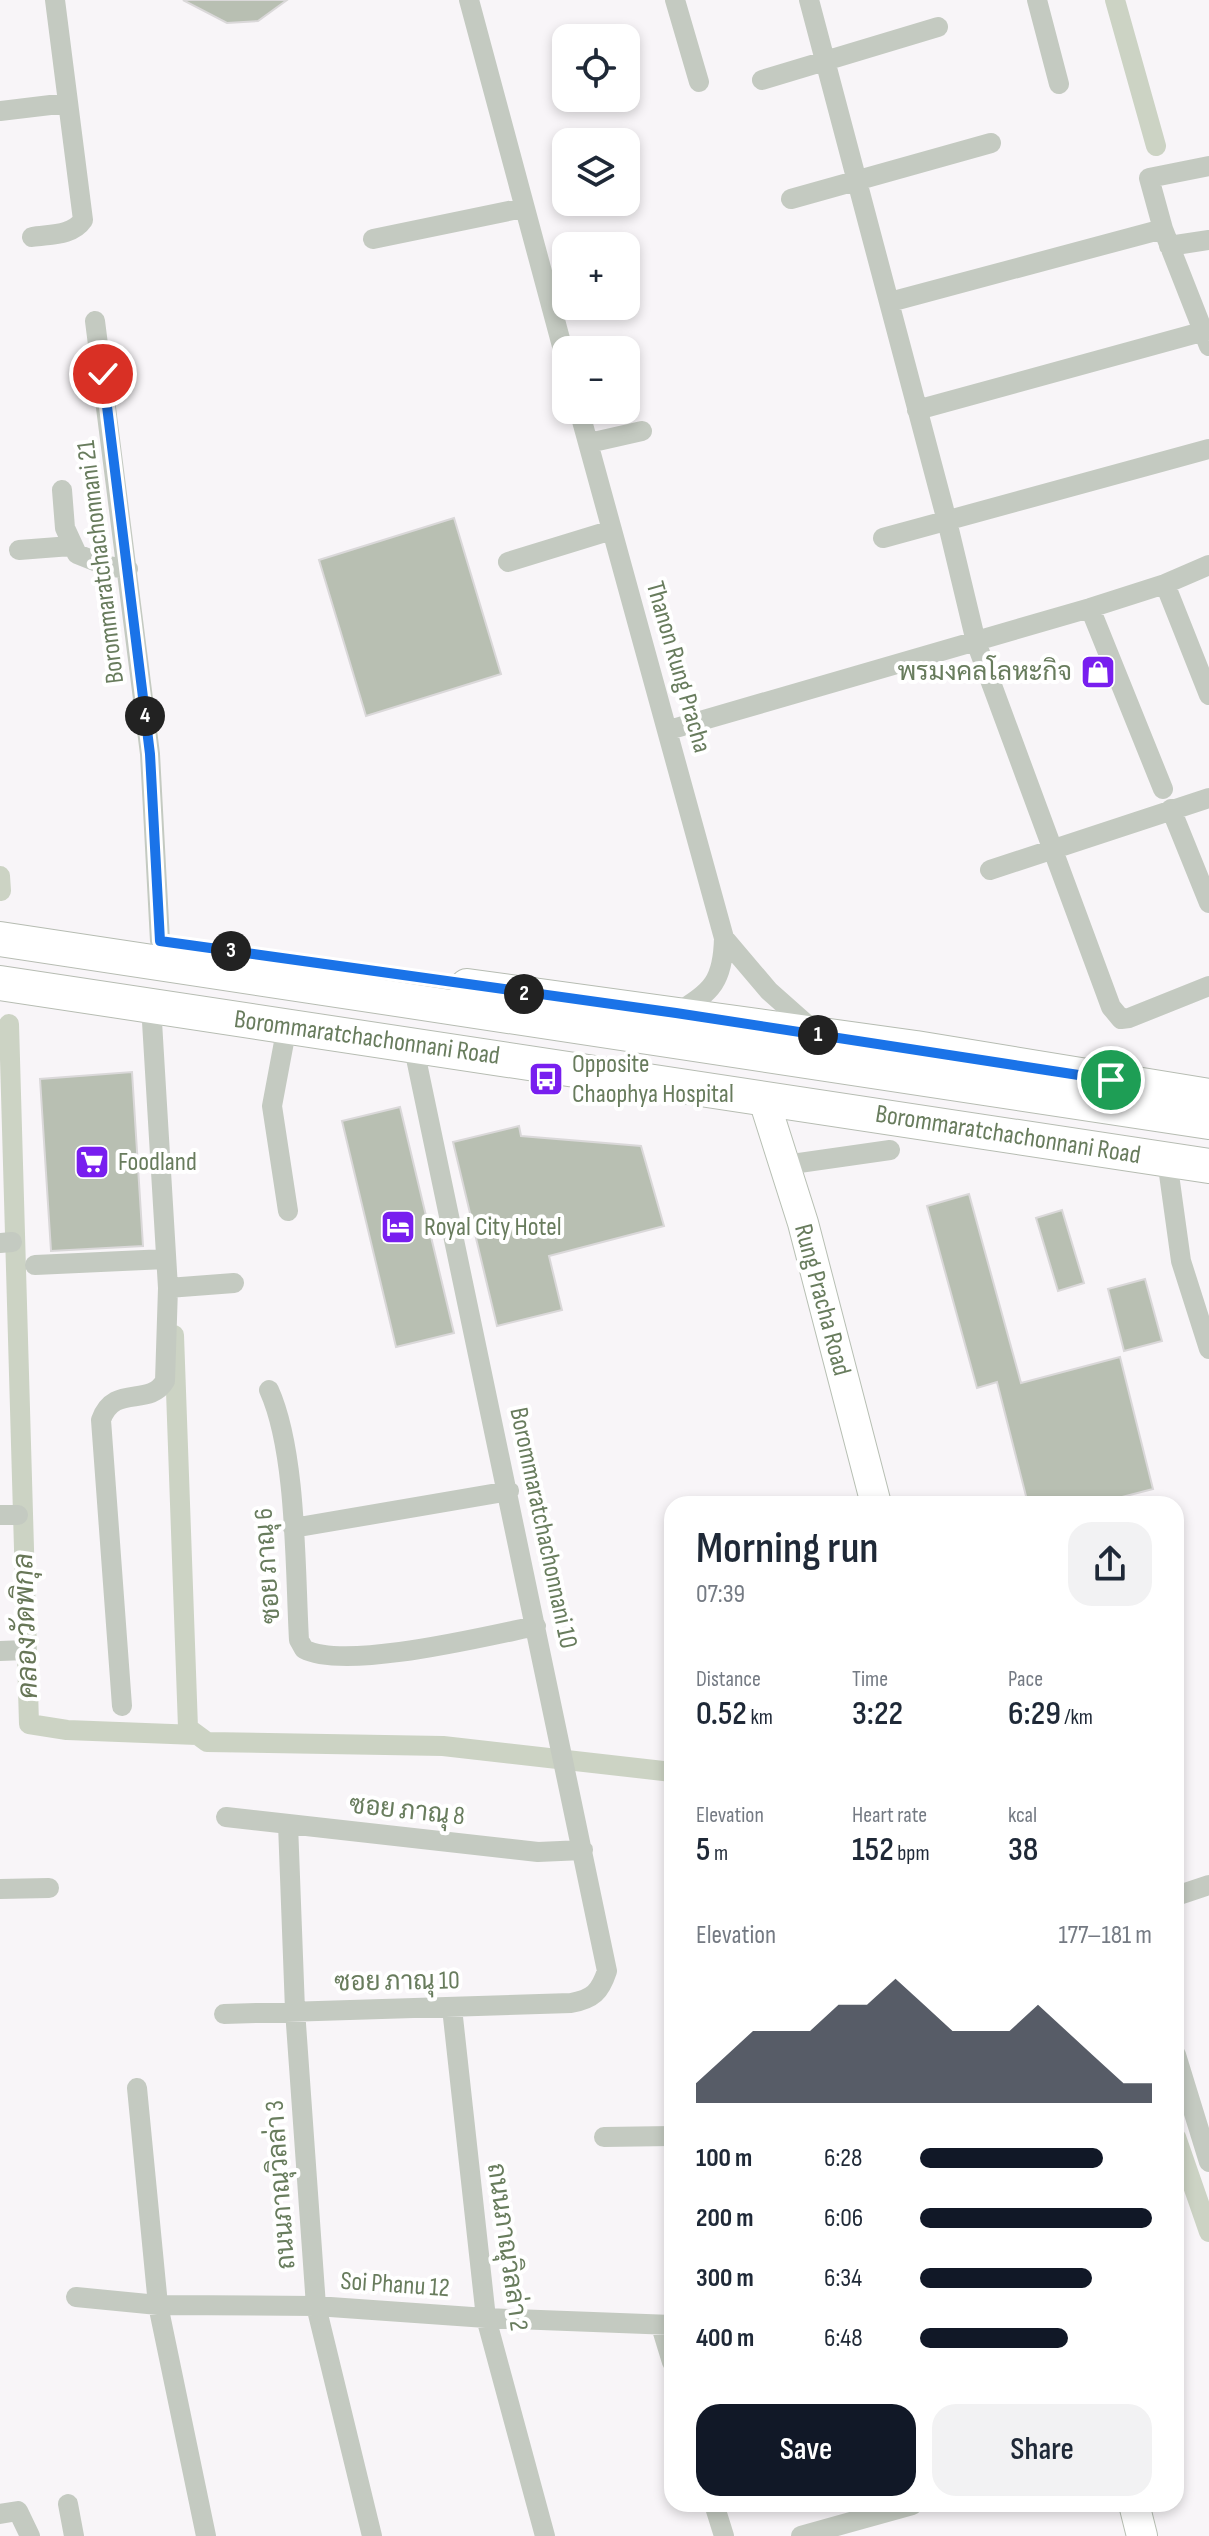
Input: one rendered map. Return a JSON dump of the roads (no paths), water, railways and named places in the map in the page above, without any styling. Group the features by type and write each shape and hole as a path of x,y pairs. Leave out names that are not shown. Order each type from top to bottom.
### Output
{"main road":[{"path":"0,918 676,1013 1209,1096"},
{"path":"0,939 1209,1122"},
{"path":"0,965 1209,1147"},
{"name":"Borommaratchachonnani Road","path":"0,983 1209,1166"}],"street":[{"path":"32,237 66,232 78,227 83,220 55,0"},
{"path":"469,0 559,336"},
{"path":"675,0 699,82"},
{"path":"809,0 976,642 1116,1015 1129,1018 1209,986"},
{"path":"1037,0 1059,84"},
{"path":"762,80 938,27"},
{"path":"0,111 67,103"},
{"path":"791,199 991,143"},
{"path":"917,410 1207,336 1166,238 1149,178 1209,166"},
{"path":"373,239 523,208"},
{"path":"890,302 1166,238 1209,240"},
{"name":"Borommaratchachonnani 21","path":"95,321 150,754 160,941"},
{"name":"Thanon Rung Pracha","path":"583,424 724,938 724,967 719,978 697,1002 676,1013"},
{"path":"589,443 642,431"},
{"path":"883,538 1209,449"},
{"path":"62,490 65,528 71,546 91,561 128,569"},
{"path":"508,562 612,530"},
{"path":"19,550 71,546"},
{"path":"669,730 1090,608 1165,584 1209,565"},
{"path":"1165,584 1209,695"},
{"path":"1090,608 1163,789"},
{"path":"990,870 1209,798"},
{"path":"1171,809 1209,903"},
{"name":"Thanon Rung Pracha","path":"724,938 769,991 818,1035"},
{"path":"122,1706 101,1420 110,1403 160,1390 165,1381 168,1288 151,1005"},
{"path":"287,1026 272,1106 288,1211"},
{"name":"Borommaratchachonnani 10","path":"413,1044 571,1787 607,1971 600,1990 589,2000 571,2003"},
{"name":"Rung Pracha Road","path":"763,1097 785,1165 874,1496"},
{"path":"785,1165 890,1150"},
{"path":"1167,1160 1181,1261 1209,1349"},
{"path":"35,1265 166,1259"},
{"path":"168,1288 234,1283"},
{"name":"ซอย ภาณุ 6","path":"269,1390 278,1411 293,1528 299,1640 308,1651 333,1654 408,1652 536,1626"},
{"path":"293,1528 509,1491"},
{"path":"0,1651 26,1650"},
{"name":"ซอย ภาณุ 8","path":"226,1817 538,1852 583,1850"},
{"name":"ถนนภาณุวิลล่า 3","path":"288,1824 295,2010 316,2306 372,2536"},
{"path":"1184,1893 1209,1885"},
{"path":"0,1889 49,1888"},
{"name":"ซอย ภาณุ 10","path":"224,2014 571,2003"},
{"name":"ถนนภาณุวิลล่า 2","path":"452,2008 486,2318 545,2536"},
{"path":"1184,2081 1209,2162"},
{"path":"137,2088 158,2305 206,2536"},
{"path":"604,2137 664,2136"},
{"name":"Soi Phanu 12","path":"76,2297 158,2305 316,2306 486,2318 664,2325"},
{"path":"68,2504 74,2536"},
{"path":"0,2514 18,2511 30,2536"},
{"path":"716,2512 724,2536"},
{"path":"801,2536 887,2512"},
{"path":"1136,2512 1142,2536"}],"waterway":[{"path":"1115,0 1156,146"},
{"name":"คลองวัดพิกุล","path":"0,876 1,891"},
{"name":"คลองวัดพิกุล","path":"9,1024 29,1724 67,1730 197,1735"},
{"path":"174,1335 188,1728 207,1742 443,1746 664,1771"},
{"path":"1184,2160 1209,2232"}],"place":[{"name":"พรมงคลโลหะกิจ","path":"1098,672"},
{"name":"Opposite Chaophya Hospital","path":"546,1079"},
{"name":"Foodland","path":"92,1162"},
{"name":"Royal City Hotel","path":"398,1227"}]}
